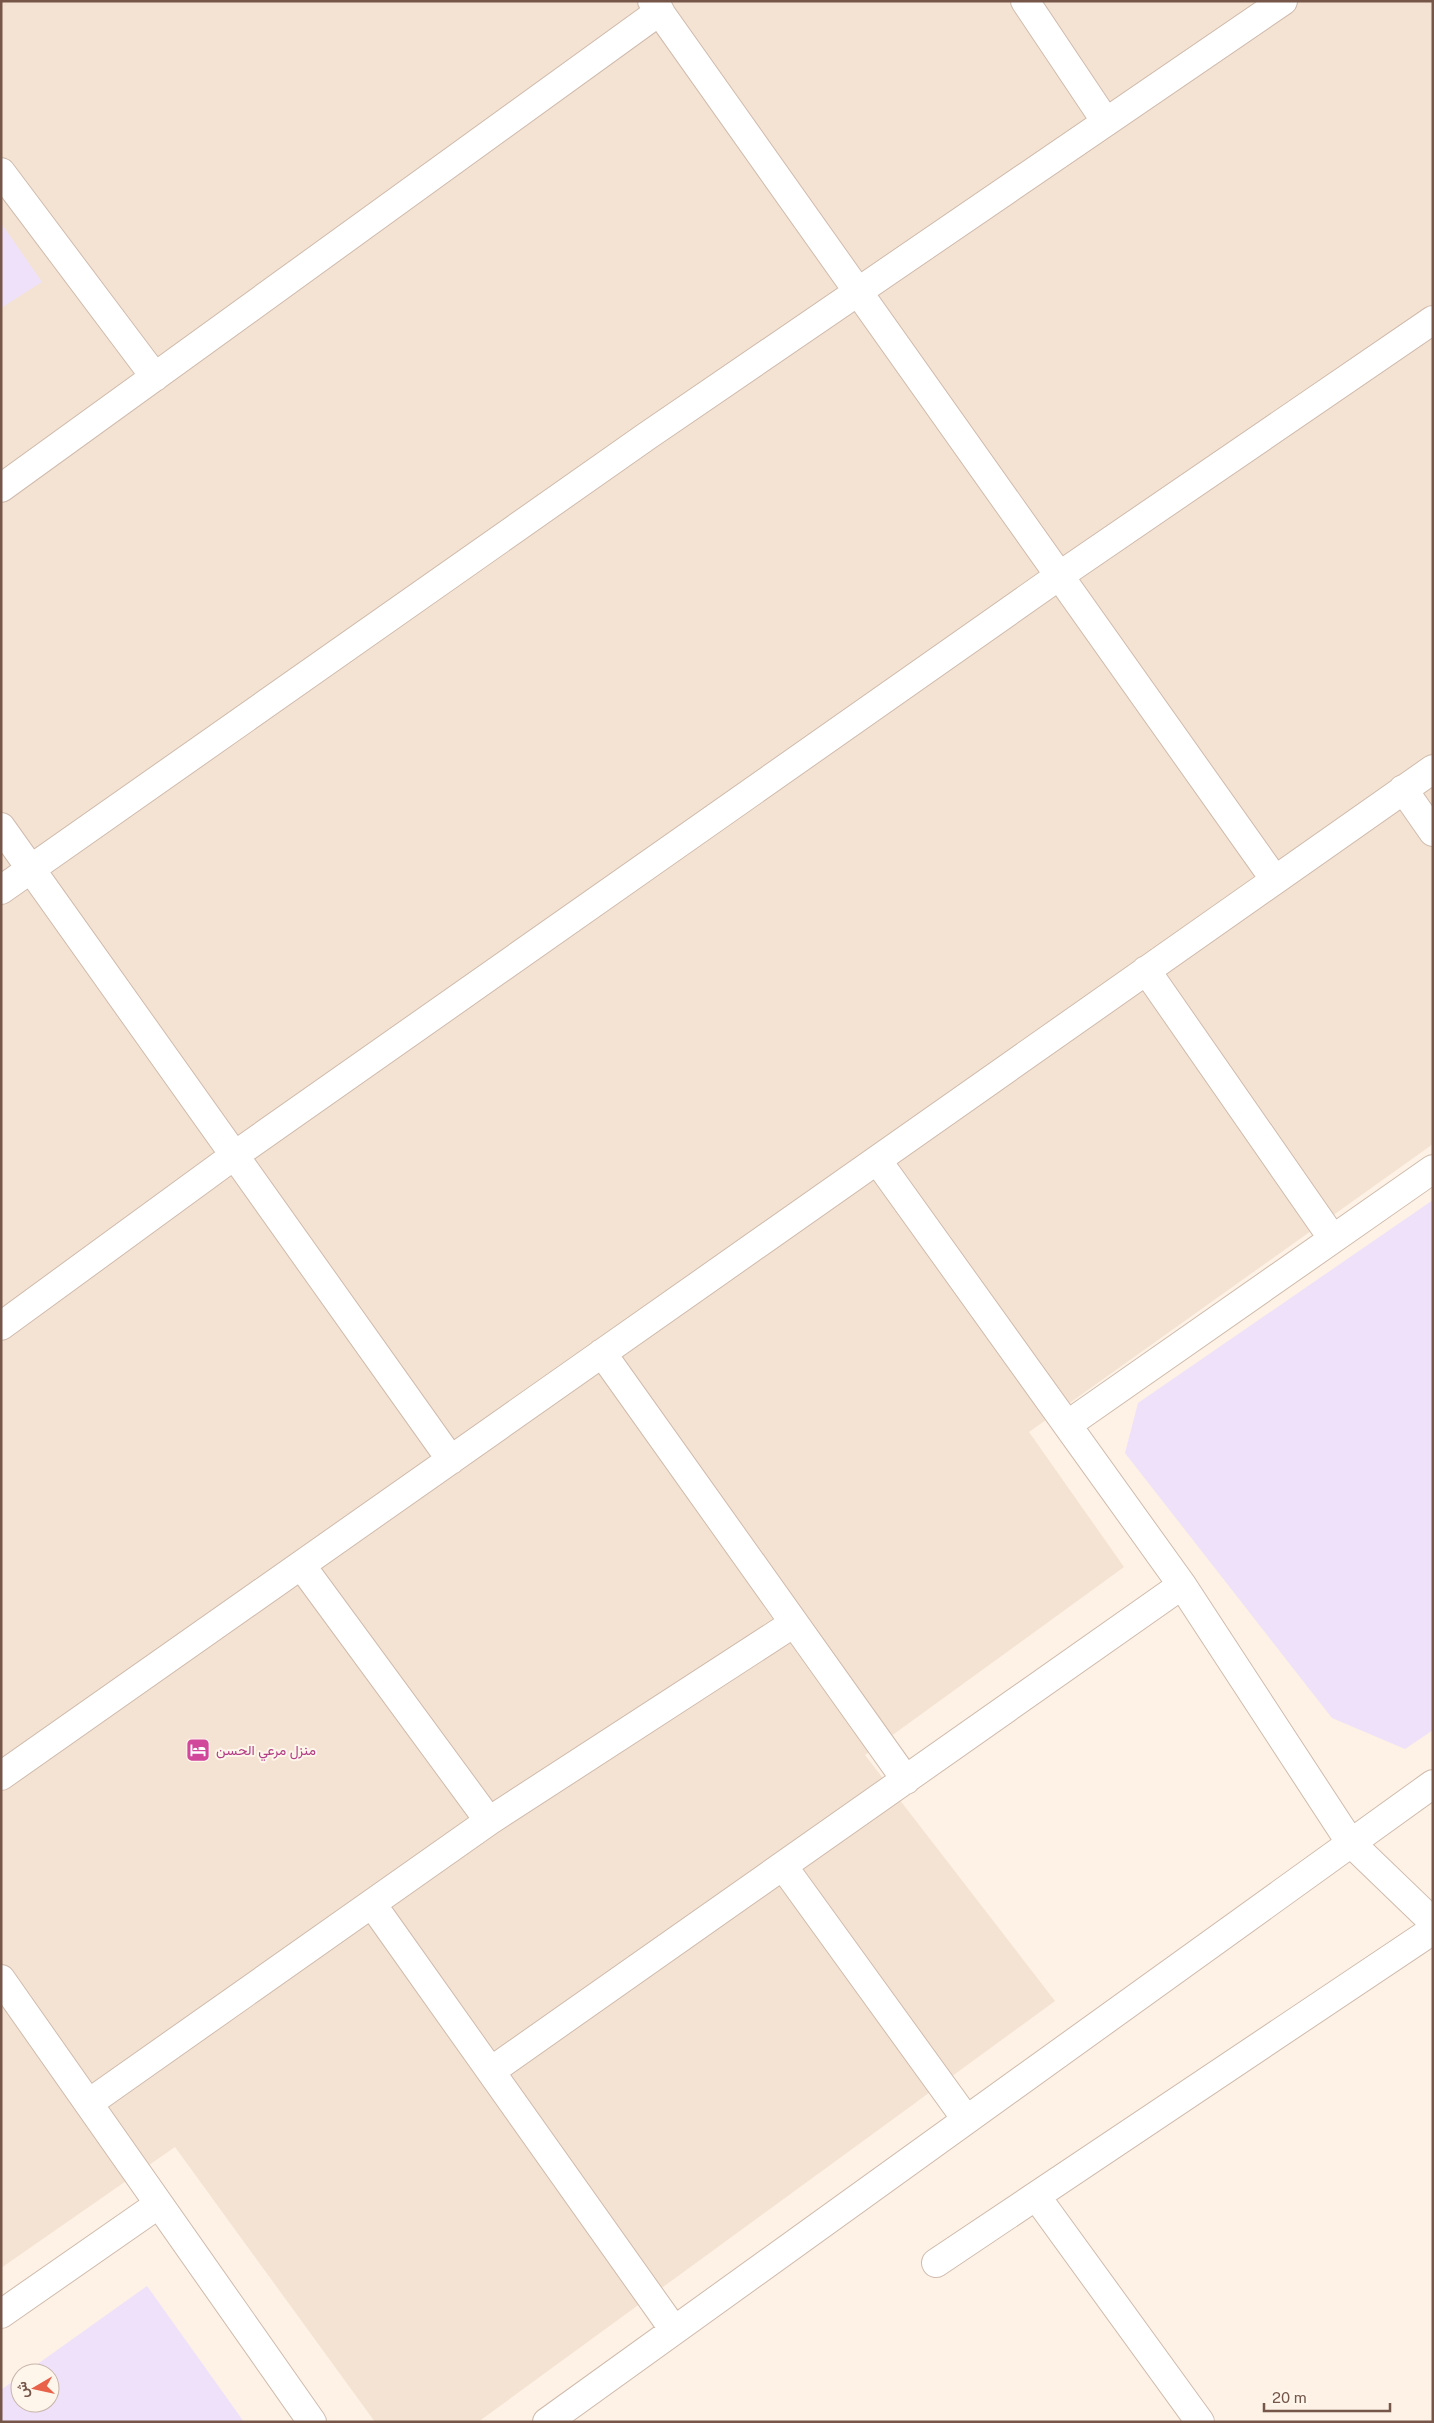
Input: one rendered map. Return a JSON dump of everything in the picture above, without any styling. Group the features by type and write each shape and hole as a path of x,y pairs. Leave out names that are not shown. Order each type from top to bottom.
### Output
{"street":[{"path":"1025,1 1106,122"},
{"path":"1,890 647,436 1283,1"},
{"path":"1,488 155,377 656,6 1275,880"},
{"path":"1,172 155,377"},
{"path":"1,1326 235,1155 1059,576 1433,320"},
{"path":"1,1776 1433,769"},
{"path":"1403,789 1433,832"},
{"path":"1,827 451,1460"},
{"path":"1146,970 1333,1239"},
{"path":"877,1160 1182,1585 1350,1842 1433,1922"},
{"path":"1067,1425 1433,1169"},
{"path":"602,1353 906,1780"},
{"path":"302,1565 489,1821"},
{"path":"490,2071 1182,1585"},
{"path":"88,2103 489,1821 794,1623"},
{"path":"547,2422 1433,1784"},
{"path":"783,1866 966,2119"},
{"path":"372,1904 674,2330"},
{"path":"936,2263 1433,1930"},
{"path":"1,1979 312,2422"},
{"path":"1036,2196 1200,2422"},
{"path":"1,2314 158,2204"}],"shaded area":[{"path":"1,1 1433,1 1433,1144 1029,1432 1124,1567 865,1755 1055,2001 478,2422 375,2422 175,2147 1,2268"},
{"path":"1,223 42,282 1,308"},
{"path":"1433,1200 1433,1730 1405,1749 1332,1718 1125,1453 1138,1403"},
{"path":"147,2286 244,2422 1,2422 1,2390 10,2383 10,2413 60,2413 60,2363 39,2363"}],"place":[{"name":"منزل مرعي الحسن","path":"198,1750"}]}
